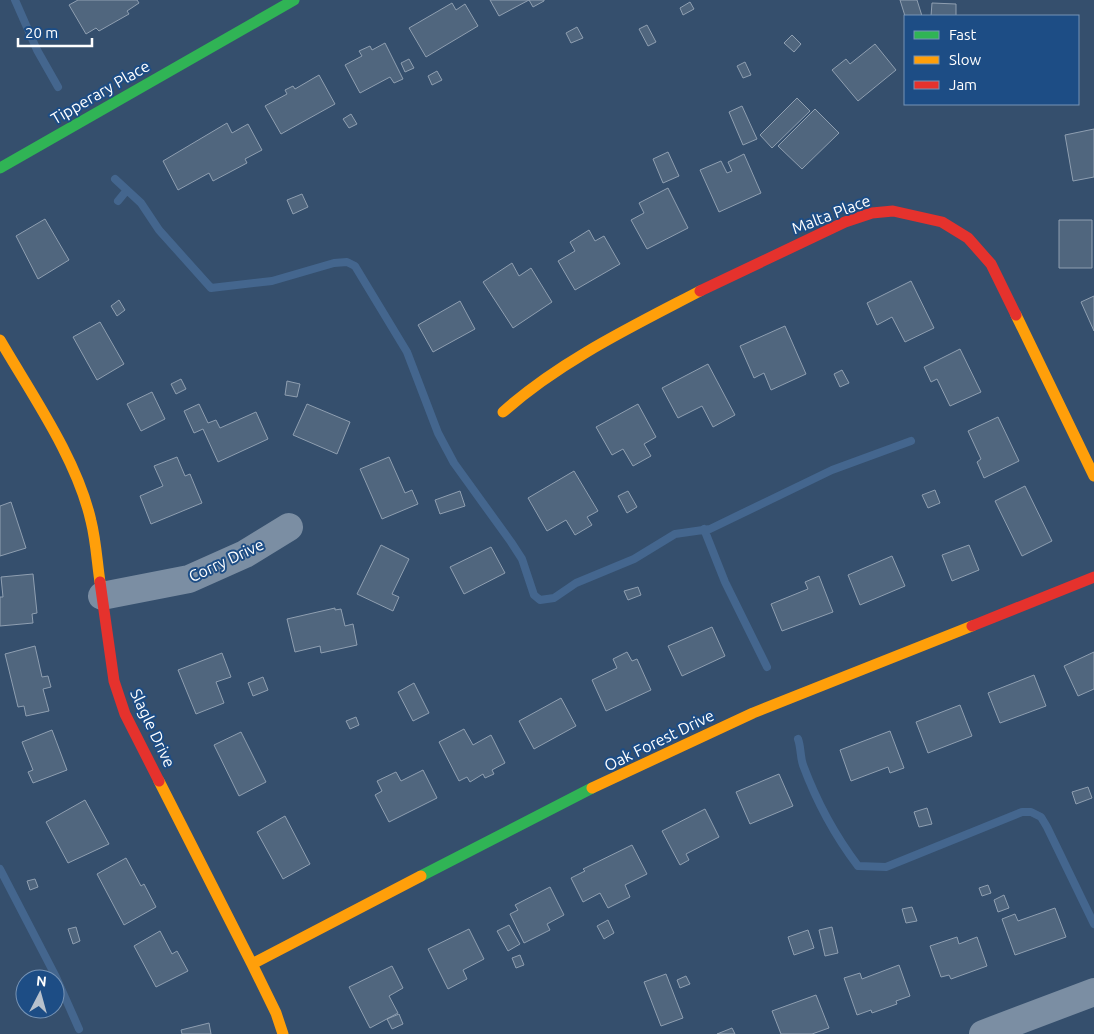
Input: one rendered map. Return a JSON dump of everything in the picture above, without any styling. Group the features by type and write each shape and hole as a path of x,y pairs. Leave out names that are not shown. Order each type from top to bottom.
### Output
{"street":[{"name":"Tipperary Place","path":"0,168 294,0"},
{"name":"Malta Place","path":"503,412 522,394 579,358 691,295 802,242 864,216 884,211 903,212 940,220 957,228 971,239 991,264 1094,476"},
{"name":"Slagle Drive","path":"0,340 65,454 84,496 91,521 114,681 125,714 252,964 276,1013 283,1034"},
{"name":"Corry Drive","path":"102,596 189,579 245,554 289,527"},
{"name":"Oak Forest Drive","path":"252,964 706,734 822,685 998,618 1094,577"},
{"path":"983,1034 1094,992"}],"building":[{"path":"78,0 137,0 139,3 127,11 129,14 99,31 96,28 86,34 69,5"},
{"path":"490,0 529,0 499,16"},
{"path":"529,0 544,0 544,1 533,7"},
{"path":"900,0 917,0 922,15 905,15"},
{"path":"690,2 694,9 683,15 680,8"},
{"path":"452,3 456,10 465,4 478,26 426,57 409,28"},
{"path":"932,3 956,4 956,15 931,15"},
{"path":"647,25 656,42 648,46 639,29"},
{"path":"577,27 583,38 571,43 566,33"},
{"path":"792,35 801,44 794,52 784,43"},
{"path":"385,43 403,79 394,83 390,77 360,93 345,65 362,56 359,51 370,46 372,50"},
{"path":"875,44 896,70 858,101 832,70 846,59 850,64"},
{"path":"409,59 414,68 405,72 401,63"},
{"path":"745,62 751,75 743,78 737,66"},
{"path":"437,71 442,80 432,85 428,76"},
{"path":"319,75 335,104 281,134 265,106 287,94 285,90 293,86 295,89"},
{"path":"797,98 810,111 772,148 760,135"},
{"path":"742,106 757,139 743,145 729,112"},
{"path":"815,109 839,133 802,169 778,146"},
{"path":"351,114 357,124 349,128 343,119"},
{"path":"227,123 232,133 248,124 262,150 245,159 247,163 213,181 209,173 178,190 163,161"},
{"path":"1094,129 1094,177 1073,181 1065,135"},
{"path":"668,152 679,176 663,183 653,159"},
{"path":"744,154 761,193 719,212 700,170 721,161 727,173 732,171 728,162"},
{"path":"668,188 688,228 647,249 631,220 644,213 639,203"},
{"path":"302,194 308,207 293,214 287,200"},
{"path":"45,219 69,260 38,279 16,236"},
{"path":"1059,220 1092,220 1092,268 1059,268"},
{"path":"589,230 595,241 604,236 620,264 575,290 558,261 575,251 570,242"},
{"path":"512,263 519,276 531,268 552,302 513,328 483,282"},
{"path":"911,281 934,328 905,342 892,317 877,325 867,303"},
{"path":"1094,296 1094,331 1081,302"},
{"path":"119,300 125,310 117,316 111,306"},
{"path":"460,301 475,329 433,352 418,325"},
{"path":"100,322 124,364 97,380 73,337"},
{"path":"785,326 806,374 771,390 764,373 754,378 740,346"},
{"path":"960,349 981,392 950,406 937,379 931,382 924,367"},
{"path":"708,364 735,415 713,427 702,406 678,418 662,388"},
{"path":"842,370 849,383 840,387 834,374"},
{"path":"181,379 186,389 176,394 171,384"},
{"path":"287,381 300,384 297,397 285,395"},
{"path":"152,392 165,419 141,431 127,404"},
{"path":"199,404 208,423 216,420 220,428 256,412 268,439 218,462 203,429 194,433 184,411"},
{"path":"307,404 350,422 337,454 293,435"},
{"path":"638,404 656,437 644,444 651,456 633,466 623,449 612,455 596,427"},
{"path":"998,417 1019,461 984,478 977,462 981,459 968,431"},
{"path":"177,457 185,476 190,474 202,503 151,524 140,496 163,486 154,466"},
{"path":"389,457 405,493 412,490 418,504 382,519 360,469"},
{"path":"574,471 598,511 587,517 592,525 575,535 566,520 547,531 528,498"},
{"path":"1025,486 1052,541 1022,556 995,501"},
{"path":"935,490 940,503 928,508 922,495"},
{"path":"460,491 465,506 440,514 435,500"},
{"path":"628,491 637,507 627,513 618,496"},
{"path":"11,502 26,548 0,556 0,506"},
{"path":"381,545 409,559 392,594 399,597 393,611 357,594"},
{"path":"969,545 979,570 952,581 942,555"},
{"path":"491,547 505,573 464,594 450,567"},
{"path":"892,556 905,586 860,605 848,575"},
{"path":"33,574 37,613 32,614 33,623 0,626 0,597 3,597 1,577"},
{"path":"819,576 833,612 782,631 771,604 808,589 805,582"},
{"path":"638,587 641,595 628,600 624,591"},
{"path":"335,608 335,610 341,609 345,626 353,624 357,645 321,653 320,646 295,652 287,619"},
{"path":"712,627 725,656 682,676 668,646"},
{"path":"35,646 42,677 48,676 51,687 43,689 49,711 26,716 24,706 18,707 5,654"},
{"path":"627,652 632,661 637,659 651,690 606,711 592,680 617,668 613,659"},
{"path":"1094,652 1094,689 1078,696 1064,666"},
{"path":"222,653 231,677 216,682 224,703 196,714 178,670"},
{"path":"1034,675 1046,706 1000,723 988,693"},
{"path":"263,677 268,690 253,696 248,683"},
{"path":"414,683 429,713 413,721 398,692"},
{"path":"561,698 576,726 534,749 519,721"},
{"path":"960,705 972,736 928,753 916,722"},
{"path":"356,717 359,725 350,729 346,721"},
{"path":"464,729 473,745 491,735 505,763 492,770 494,774 485,778 483,774 470,782 467,777 459,781 439,742"},
{"path":"52,730 67,770 33,783 28,772 33,770 22,742"},
{"path":"890,731 904,768 890,773 888,767 851,781 840,750"},
{"path":"241,732 266,782 239,796 214,745"},
{"path":"423,770 437,798 389,822 375,795 382,791 377,781 396,772 401,781"},
{"path":"779,774 793,806 750,824 736,792"},
{"path":"1088,787 1092,798 1076,804 1072,792"},
{"path":"85,800 109,844 68,863 46,822"},
{"path":"927,808 932,824 919,827 914,812"},
{"path":"705,809 719,837 686,854 689,860 680,865 662,831"},
{"path":"285,816 310,864 283,879 257,832"},
{"path":"632,845 647,874 625,885 630,897 608,908 600,893 583,902 571,878 585,871 583,869"},
{"path":"126,858 141,886 144,884 156,907 124,925 97,874"},
{"path":"35,879 38,887 30,890 27,881"},
{"path":"988,885 991,893 982,896 979,888"},
{"path":"550,887 564,915 547,924 550,930 524,943 510,914 518,910 515,905"},
{"path":"1004,895 1009,908 998,912 994,900"},
{"path":"912,907 917,921 906,923 902,909"},
{"path":"1055,908 1066,937 1015,955 1002,919 1015,914 1018,921"},
{"path":"608,920 614,933 604,939 597,926"},
{"path":"509,925 520,944 508,951 497,931"},
{"path":"76,927 80,941 73,944 68,929"},
{"path":"832,927 838,953 825,956 819,930"},
{"path":"469,929 484,959 463,970 467,979 448,989 428,949"},
{"path":"808,930 814,948 794,955 788,937"},
{"path":"160,931 172,954 177,951 188,971 156,987 134,946"},
{"path":"957,937 959,944 977,937 987,966 951,979 949,975 941,977 930,946"},
{"path":"520,955 524,965 516,968 512,958"},
{"path":"899,965 910,996 896,1001 897,1004 872,1013 871,1010 857,1015 844,978 860,973 862,979"},
{"path":"392,966 403,988 389,996 398,1013 370,1028 349,987"},
{"path":"666,974 683,1018 661,1026 644,982"},
{"path":"686,976 690,984 680,988 677,980"},
{"path":"816,995 829,1028 812,1034 781,1034 772,1011"},
{"path":"399,1014 403,1024 392,1029 387,1019"},
{"path":"209,1023 211,1034 182,1034 181,1030"},
{"path":"732,1028 735,1034 717,1034"}],"waterway":[{"path":"15,0 37,50 58,87"},
{"path":"115,179 141,203 159,230 211,288 272,281 334,263 347,262 355,266 407,352 438,433 454,463 522,559 534,595 540,600 554,598 576,583 634,559 675,534 710,529 832,470 911,441"},
{"path":"118,201 127,190"},
{"path":"704,529 725,582 767,667"},
{"path":"798,739 803,765 814,791 834,831 858,866 886,867 1022,812 1031,812 1041,817 1047,827 1094,924"},
{"path":"0,869 56,977 79,1029"}],"traffic: fast":[{"path":"0,168 294,0"},
{"path":"421,876 592,788"}],"traffic: slow":[{"path":"503,412 548,377 573,361 623,331 700,291"},
{"path":"1016,315 1094,476"},
{"path":"0,340 52,428 75,474 91,521 100,582"},
{"path":"592,788 753,713 972,626"},
{"path":"159,781 252,964 276,1013 283,1034"},
{"path":"252,964 421,876"}],"traffic: jam":[{"path":"700,291 845,222 872,213 893,211 942,222 968,238 991,264 1016,315"},
{"path":"972,626 1094,577"},
{"path":"100,582 114,681 125,714 159,781"}]}
